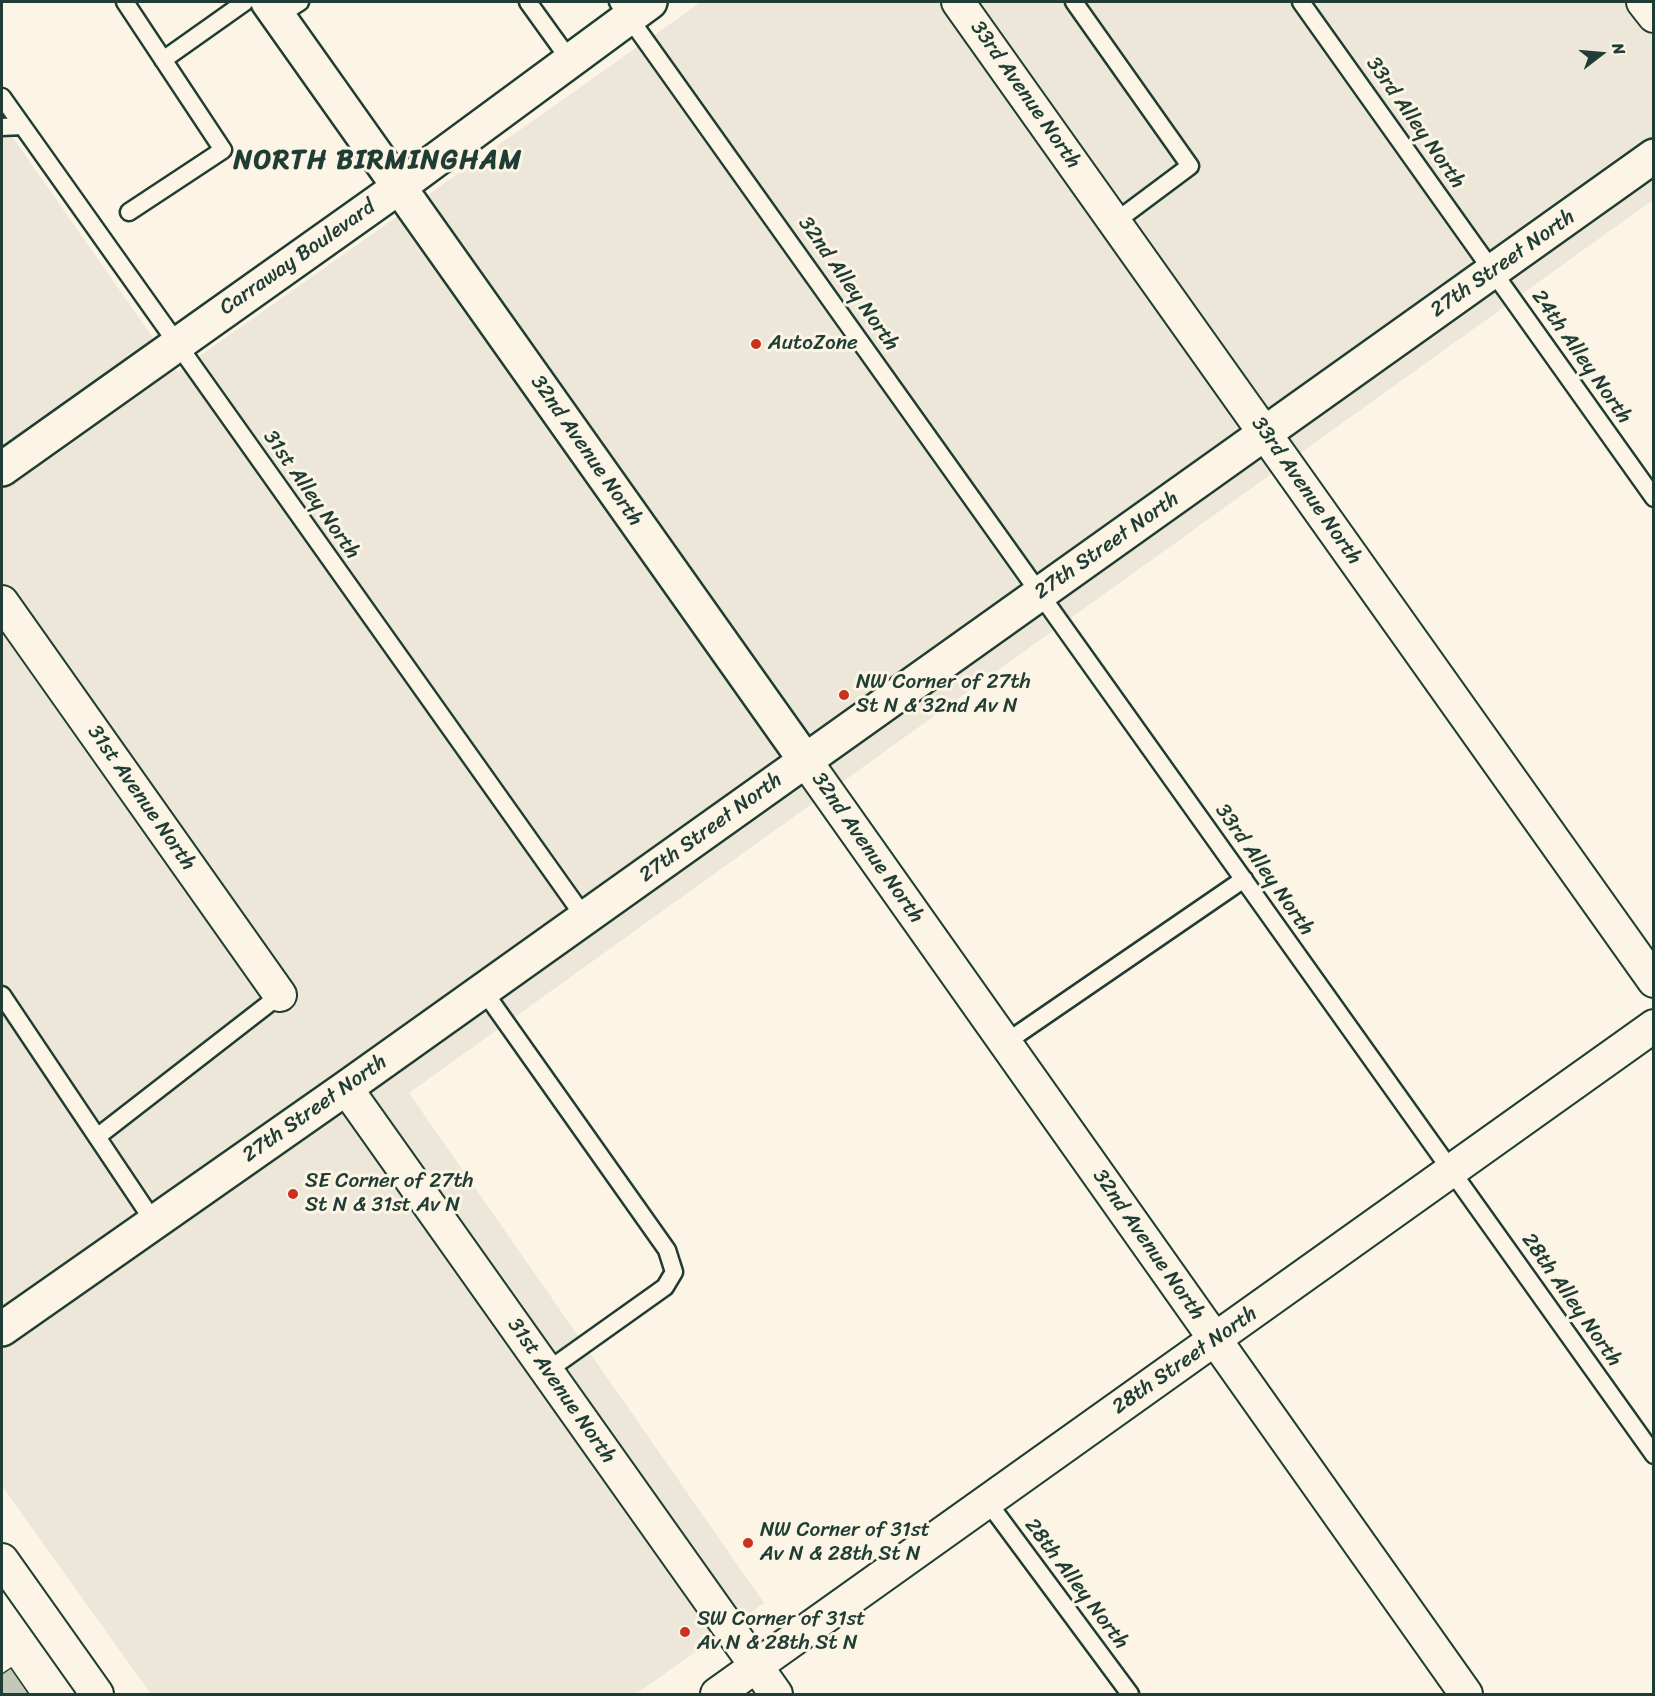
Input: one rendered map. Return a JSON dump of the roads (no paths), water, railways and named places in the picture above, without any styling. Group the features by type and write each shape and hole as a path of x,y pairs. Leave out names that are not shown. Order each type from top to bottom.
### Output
{"street":[{"path":"1643,2 1653,16"},
{"name":"33rd Avenue North","path":"964,4 1115,222 1653,981"},
{"name":"32nd Avenue North","path":"282,6 399,187 1466,1695"},
{"name":"Carraway Boulevard","path":"2,469 399,187 569,59 633,7"},
{"name":"27th Street North","path":"2,1329 346,1088 1653,156"},
{"name":"31st Avenue North","path":"2,602 280,995"},
{"name":"28th Street North","path":"717,1695 1452,1172 1653,1026"},
{"name":"31st Avenue North","path":"346,1088 776,1695"},
{"path":"2,1560 97,1695"}],"lane":[{"path":"125,2 223,150 129,212"},
{"path":"163,60 245,2"},
{"path":"528,2 569,59"},
{"path":"1074,2 1190,166 1115,222"},
{"name":"33rd Alley North","path":"1301,2 1492,271"},
{"name":"32nd Alley North","path":"633,7 1040,594"},
{"name":"31st Alley North","path":"2,97 585,918"},
{"path":"2,127 22,126"},
{"name":"24th Alley North","path":"1492,271 1653,498"},
{"name":"33rd Alley North","path":"1040,594 1452,1172"},
{"path":"1005,1043 1244,879"},
{"path":"483,990 667,1250 674,1272 665,1287 547,1371"},
{"path":"2,994 154,1222"},
{"path":"97,1137 280,995"},
{"name":"28th Alley North","path":"1452,1172 1653,1455"},
{"name":"28th Alley North","path":"987,1501 1130,1695"}],"place":[{"name":"AutoZone","path":"756,344"},
{"name":"NW Corner of 27th St N & 32nd Av N","path":"844,695"},
{"name":"SE Corner of 27th St N & 31st Av N","path":"293,1194"},
{"name":"NW Corner of 31st Av N & 28th St N","path":"748,1543"},
{"name":"SW Corner of 31st Av N & 28th St N","path":"685,1632"}],"district":[{"name":"NORTH BIRMINGHAM","path":"378,161"}]}
